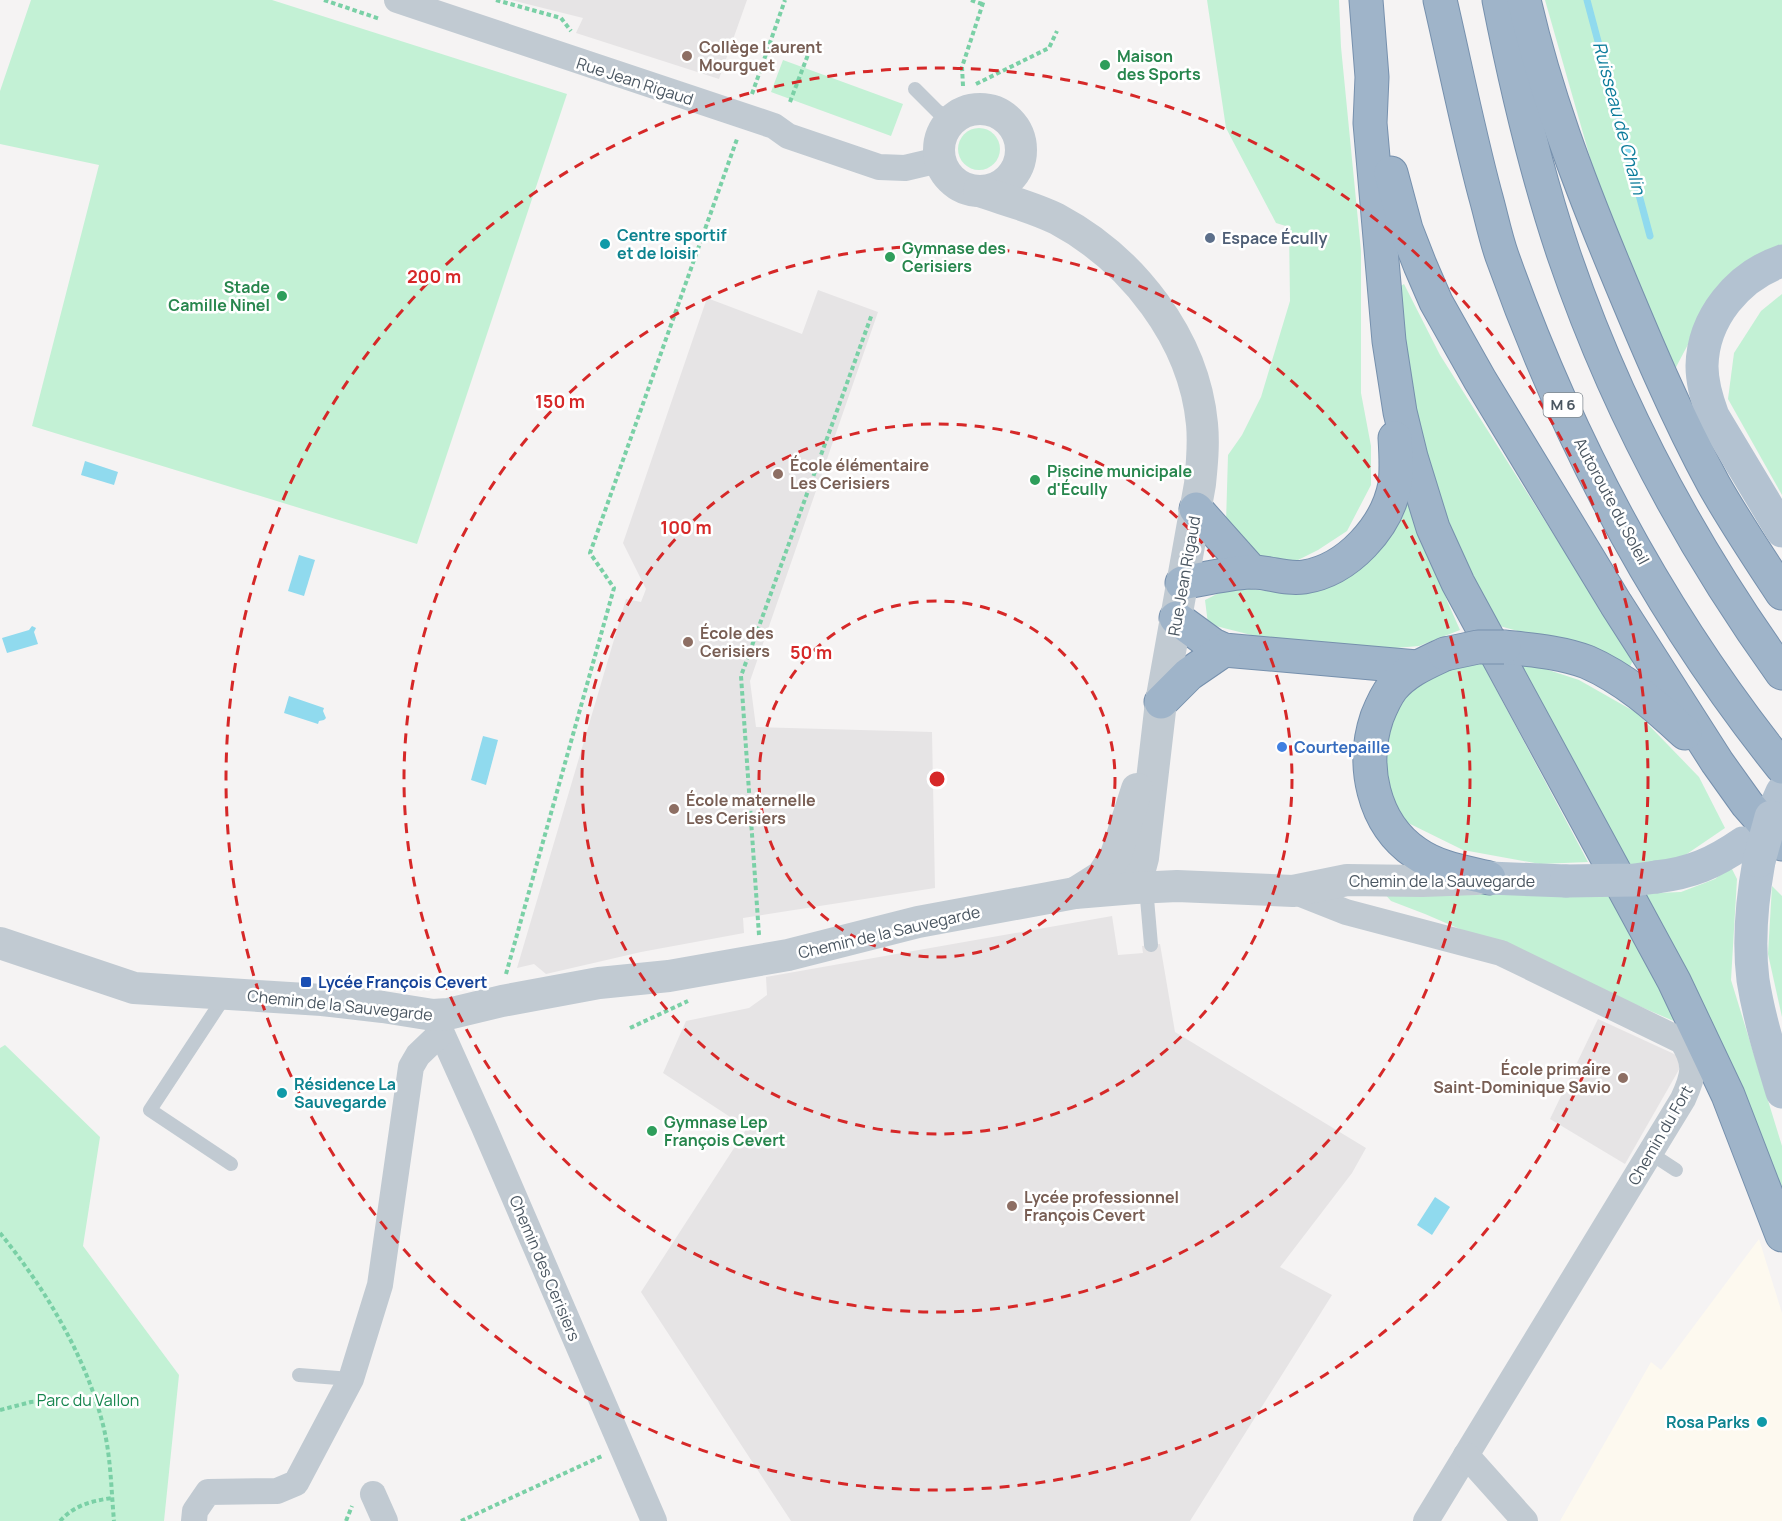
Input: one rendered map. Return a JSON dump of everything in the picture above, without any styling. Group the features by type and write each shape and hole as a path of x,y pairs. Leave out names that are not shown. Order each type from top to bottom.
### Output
{"highway":[{"path":"1182,583 1252,572 1286,578 1305,577 1336,566 1366,539 1386,512 1395,484 1396,462 1389,341 1370,123 1372,77 1366,0"},
{"name":"Autoroute du Soleil","path":"1440,0 1472,143 1502,254 1547,369 1584,452 1626,534 1684,630 1752,730 1782,767"},
{"path":"1499,0 1513,72 1537,161 1564,254 1597,343 1634,425 1680,514 1715,575 1782,673"},
{"path":"1524,0 1534,44 1576,175 1652,359 1715,487 1782,593"},
{"path":"1372,77 1383,122 1388,159 1406,229 1436,302 1480,380 1616,604 1717,762 1767,832"},
{"path":"1389,341 1400,412 1411,457 1433,528 1443,551 1469,604 1674,981 1728,1095 1782,1235"},
{"path":"1196,509 1252,572"},
{"path":"1176,618 1224,651 1431,661"},
{"path":"1489,878 1437,865 1414,852 1393,829 1376,800 1369,768 1370,748 1373,729 1384,701 1390,690 1401,679 1431,661 1478,647 1504,647 1563,655 1585,662 1605,671 1633,689 1664,713 1717,762"},
{"path":"1161,702 1189,674 1224,651"}],"main road":[{"path":"1782,261 1752,275 1727,300 1710,329 1705,343 1702,365 1704,383 1713,416 1782,531"},
{"path":"1767,832 1753,897 1753,979 1782,1092"},
{"name":"Chemin de la Sauvegarde","path":"1489,878 1566,881 1634,880 1656,877 1704,867 1767,832"}],"street":[{"name":"Rue Jean Rigaud","path":"397,0 741,128 774,126 788,136 871,165 888,168 905,168 939,159"},
{"path":"981,108 1003,115 1018,133 1021,144 1021,156 1011,177 1002,185 991,190 979,191 968,189 948,177 939,159 939,142 943,130 951,120 970,110 981,108"},
{"name":"Rue Jean Rigaud","path":"1017,167 1026,190 1055,218"},
{"name":"Rue Jean Rigaud","path":"979,191 1055,218 1086,237 1140,285 1177,339 1195,387 1202,424 1203,458 1161,702 1140,887"},
{"name":"Rue Jean Rigaud","path":"1075,893 1102,876 1116,855 1140,780 1161,702"},
{"name":"Chemin de la Sauvegarde","path":"194,1521 195,1510 208,1492 277,1491 296,1483 351,1378 380,1285 411,1067 437,1024 448,1014 502,1001 599,983 669,976 788,955 918,922 1075,893 1140,887 1293,891 1347,880 1422,881 1489,878"},
{"name":"Chemin du Fort","path":"1293,891 1346,912 1501,953 1682,1041 1691,1055 1693,1078 1683,1099 1426,1521"},
{"name":"Chemin de la Sauvegarde","path":"0,943 134,988 322,1000 383,1007 437,1024"},
{"name":"Chemin des Cerisiers","path":"437,1024 484,1127 654,1521"},
{"path":"1466,1455 1525,1521"},
{"path":"374,1494 385,1521"}],"lane":[{"path":"915,88 938,111 951,120"},
{"path":"1140,887 1151,945"},
{"path":"226,994 150,1110 231,1164"},
{"path":"1650,1153 1676,1170"},
{"path":"299,1375 351,1378"}],"path":[{"path":"496,0 561,18 567,25"},
{"path":"506,975 614,588 590,553 785,0"},
{"path":"963,86 962,67 983,2 971,0"},
{"path":"976,84 1049,48 1057,31"},
{"path":"790,102 809,52"},
{"path":"760,941 741,676 872,314"},
{"path":"630,1028 689,1000"},
{"path":"0,1233 39,1286 79,1358 95,1397 107,1444 114,1521"},
{"path":"0,1410 31,1402 95,1397"},
{"path":"461,1521 622,1447"},
{"path":"60,1521 68,1512 80,1505 92,1500 112,1498"}],"shaded area":[{"name":"Collège Laurent Mourguet","path":"511,0 747,0 719,79 576,33 583,18"},
{"name":"École des Cerisiers","path":"818,290 878,312 750,681 756,727 932,732 935,888 743,918 744,933 641,952 546,974 534,964 517,968 626,599 641,602 646,589 623,543 707,298 802,334"},
{"name":"Lycée professionnel François Cevert","path":"1112,916 1118,955 1143,953 1142,946 1160,944 1175,1032 1366,1148 1352,1173 1280,1267 1332,1295 1190,1521 791,1521 641,1292 747,1128 663,1073 686,1021 749,1008 767,995 766,977"},
{"name":"École primaire Saint-Dominique Savio","path":"1598,1019 1685,1059 1625,1164 1550,1119"},
{"path":"1759,1239 1782,1313 1782,1521 1560,1521 1651,1362 1661,1370"}],"green space":[{"name":"Stade Camille Ninel","path":"31,0 272,0 567,94 417,544 32,426 99,165 0,144 0,91"},
{"path":"1207,0 1339,0 1341,47 1361,251 1361,393 1371,446 1371,485 1347,531 1318,550 1286,566 1245,551 1226,523 1228,455 1242,435 1261,397 1290,301 1289,227 1276,223 1226,128"},
{"path":"1545,0 1782,0 1782,246 1715,293 1674,371 1605,210"},
{"path":"783,60 903,104 891,136 771,92"},
{"path":"979,128 987,129 994,134 999,141 999,157 994,164 987,169 979,170 971,169 964,164 959,157 958,149 959,141 964,134 971,129"},
{"path":"1404,284 1440,355 1633,660 1630,667 1605,655 1496,625 1451,541 1405,394 1396,289"},
{"path":"1782,294 1782,495 1728,399 1734,353 1761,311"},
{"path":"1403,496 1411,501 1460,630 1419,646 1371,650 1267,639 1208,624 1205,600 1231,587 1287,593"},
{"path":"1518,660 1579,680 1637,713 1699,777 1725,828 1678,860 1623,865"},
{"path":"1481,661 1588,862 1540,864 1463,850 1396,817 1377,768 1398,703 1435,673"},
{"path":"1731,867 1737,879 1731,980 1782,1146 1782,1214 1633,894 1681,892 1715,879"},
{"path":"1772,886 1782,896 1782,1017 1768,954"},
{"path":"1384,893 1616,894 1683,1025 1391,901"},
{"name":"Parc du Vallon","path":"5,1045 100,1137 83,1246 179,1375 164,1521 0,1521 0,1048"}],"water":[{"path":"85,461 118,472 114,485 81,475"},
{"path":"299,555 315,560 304,596 288,591"},
{"path":"32,626 36,628 34,632 38,644 7,653 2,638 29,630"},
{"path":"289,696 324,708 326,718 318,724 284,713"},
{"path":"483,736 498,740 486,785 471,780"},
{"path":"1435,1197 1450,1207 1432,1235 1417,1225"}],"waterway":[{"name":"Ruisseau de Chalin","path":"1587,0 1650,236"}],"place":[{"name":"Collège Laurent Mourguet","path":"687,56"},
{"name":"Maison des Sports","path":"1105,65"},
{"name":"Espace Écully","path":"1210,238"},
{"name":"Centre sportif et de loisir","path":"605,244"},
{"name":"Gymnase des Cerisiers","path":"890,257"},
{"name":"Stade Camille Ninel","path":"282,296"},
{"name":"École élémentaire Les Cerisiers","path":"778,474"},
{"name":"Piscine municipale d'Écully","path":"1035,480"},
{"name":"École des Cerisiers","path":"688,642"},
{"name":"Courtepaille","path":"1282,747"},
{"name":"École maternelle Les Cerisiers","path":"674,809"},
{"name":"Lycée François Cevert","path":"306,982"},
{"name":"École primaire Saint-Dominique Savio","path":"1623,1078"},
{"name":"Résidence La Sauvegarde","path":"282,1093"},
{"name":"Gymnase Lep François Cevert","path":"652,1131"},
{"name":"Lycée professionnel François Cevert","path":"1012,1206"},
{"name":"Rosa Parks","path":"1762,1422"}]}
